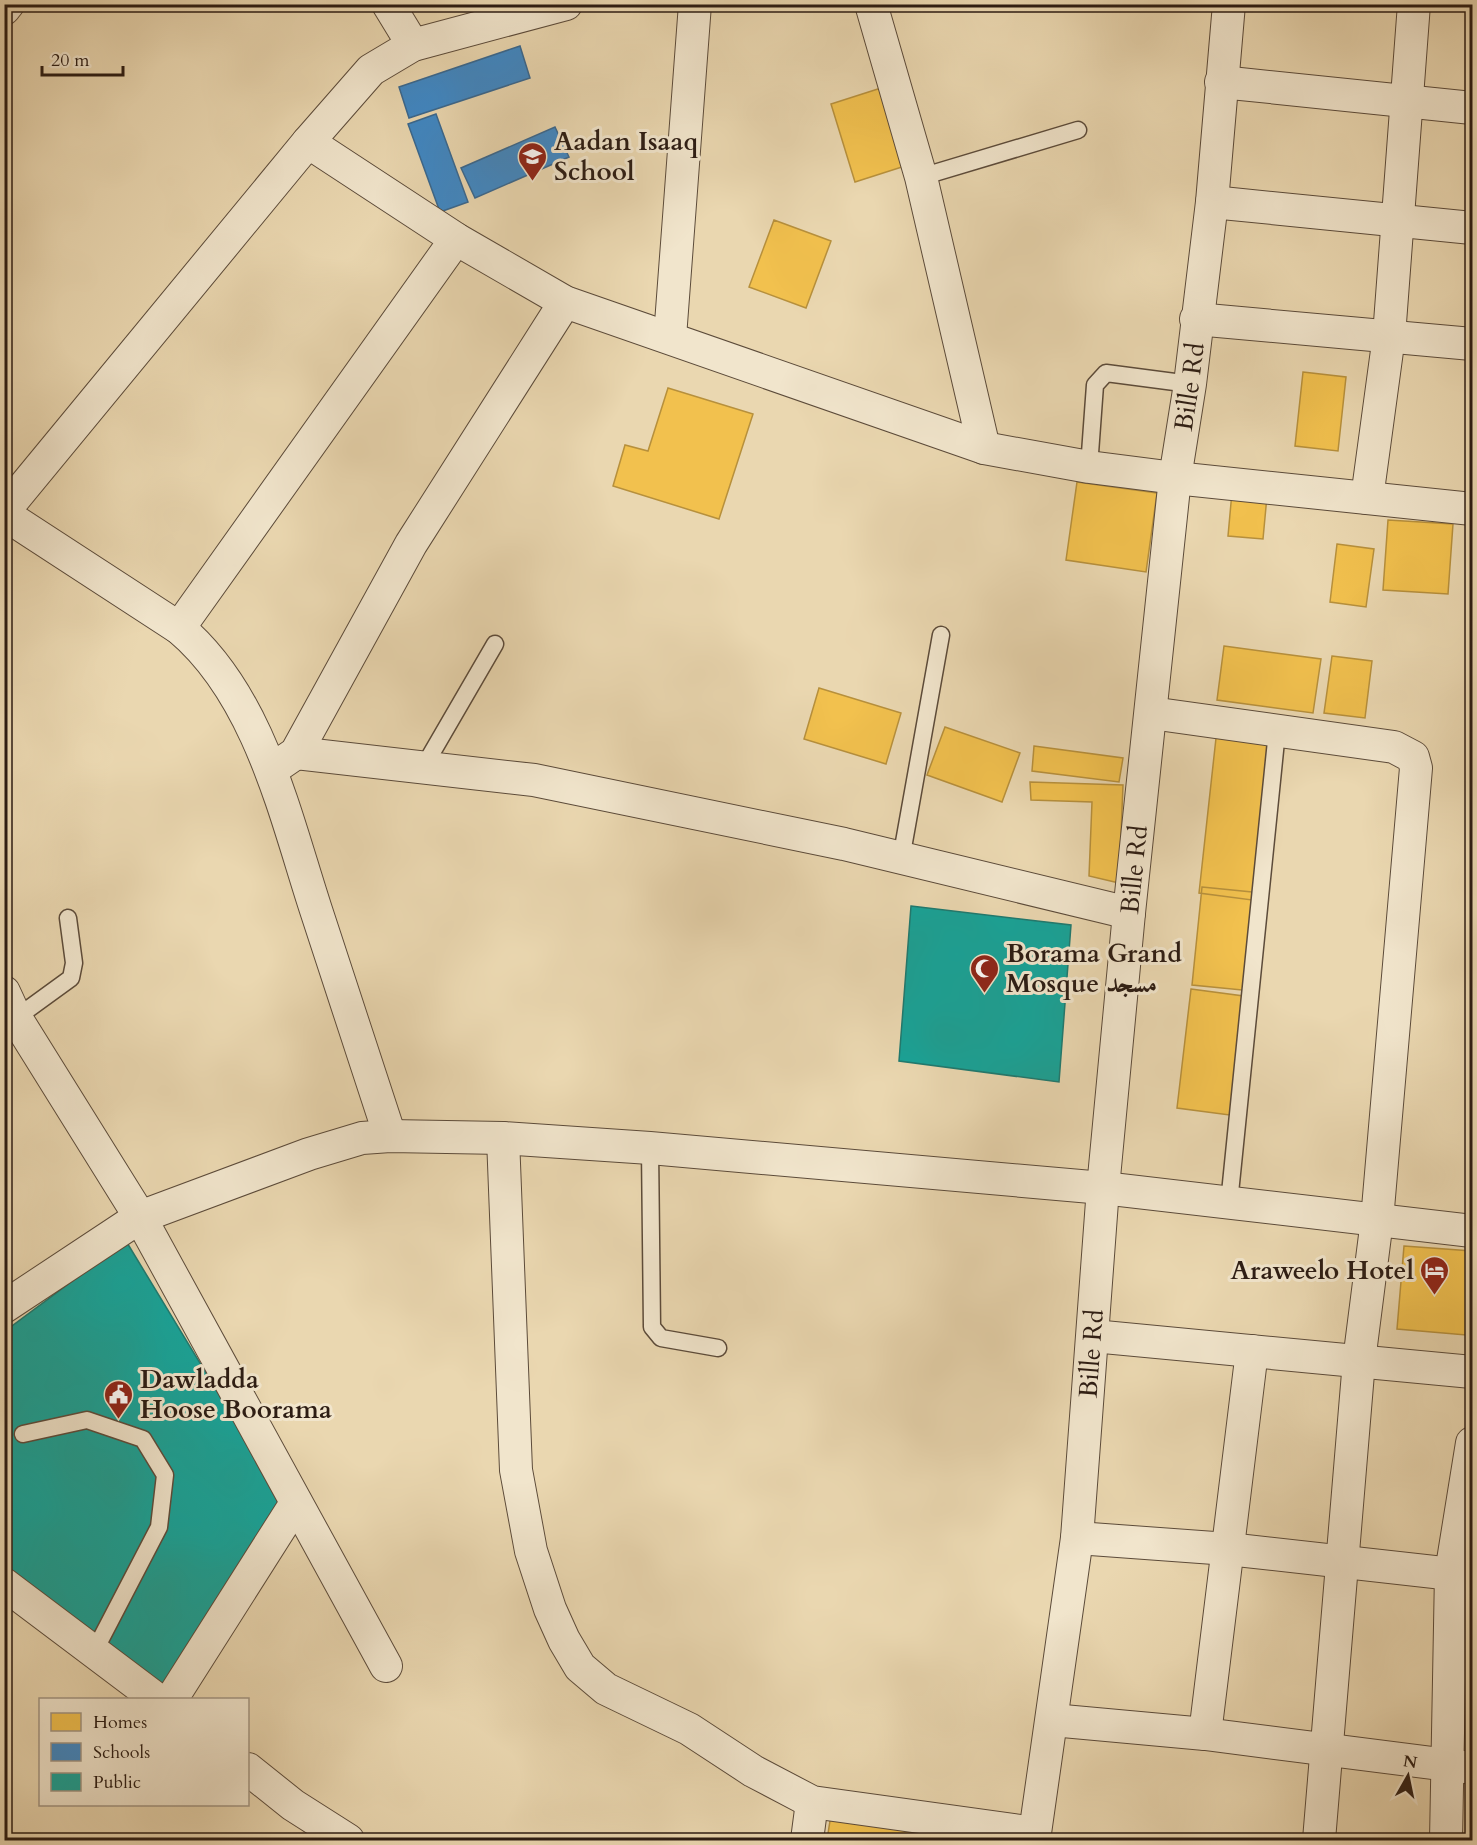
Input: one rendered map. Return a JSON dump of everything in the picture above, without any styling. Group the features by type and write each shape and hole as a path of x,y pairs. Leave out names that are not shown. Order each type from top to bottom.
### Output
{"street":[{"path":"4,9 8,4"},
{"path":"388,4 413,45"},
{"path":"390,1136 271,771 228,682 195,642 179,628 4,512 308,142 371,70 413,45 480,16 566,4"},
{"path":"669,337 695,4"},
{"path":"871,4 921,177 984,448"},
{"name":"Bille Rd","path":"1034,1837 1077,1538 1103,1188 1129,913 1175,478 1190,384 1196,319 1212,202 1229,4"},
{"path":"1367,498 1389,336 1413,4"},
{"path":"1221,82 1473,108"},
{"path":"308,142 456,239 565,302 984,448 1089,467 1175,478 1473,509"},
{"path":"1212,202 1473,228"},
{"path":"179,628 456,239"},
{"path":"271,771 296,753 411,544 565,302"},
{"path":"1196,319 1473,344"},
{"path":"1151,713 1395,747 1413,757 1416,768 1377,1220 1359,1361 1319,1840"},
{"path":"296,753 534,780 844,844 1129,913"},
{"path":"10,1005 140,1217 386,1666"},
{"path":"4,1307 140,1217 309,1154 362,1138 390,1136 503,1138 650,1148 1103,1188 1473,1231"},
{"path":"503,1138 516,1470 531,1551 564,1640 580,1667 606,1689 689,1730 753,1771 812,1802 1034,1837"},
{"path":"1093,1336 1473,1372"},
{"path":"1205,1734 1252,1351"},
{"path":"1446,1840 1459,1767 1462,1574 1473,1443"},
{"path":"172,1698 296,1503"},
{"path":"1077,1538 1228,1549 1462,1574"},
{"path":"4,1584 155,1698"},
{"path":"1052,1720 1205,1734 1459,1767"},
{"path":"249,1770 293,1805 348,1840"},
{"path":"807,1840 812,1802"}],"lane":[{"path":"921,177 1078,130"},
{"path":"1089,467 1095,384 1099,378 1107,373 1190,384"},
{"path":"901,859 941,635"},
{"path":"423,768 495,644"},
{"path":"1229,1203 1277,731"},
{"path":"10,1005 70,978 74,963 68,918"},
{"path":"650,1148 652,1327 662,1338 718,1348"},
{"path":"23,1434 87,1420 143,1439 165,1475 159,1527 94,1652"}],"building: Homes":[{"path":"881,88 905,166 855,182 831,104"},
{"path":"774,220 831,241 806,308 749,287"},
{"path":"1303,372 1346,377 1338,451 1295,446"},
{"path":"668,388 753,414 719,519 613,486 625,445 648,451"},
{"path":"1077,482 1157,493 1146,572 1066,560"},
{"path":"1232,492 1267,496 1263,539 1228,536"},
{"path":"1388,520 1453,524 1448,594 1383,590"},
{"path":"1337,544 1374,549 1366,607 1330,602"},
{"path":"1224,646 1321,659 1313,713 1217,700"},
{"path":"1332,656 1372,661 1365,718 1324,713"},
{"path":"819,688 901,713 886,764 804,739"},
{"path":"945,727 1020,753 1002,802 927,775"},
{"path":"1217,729 1270,735 1252,900 1199,893"},
{"path":"1034,746 1123,758 1119,782 1032,771"},
{"path":"1030,782 1123,785 1119,883 1089,876 1092,802 1031,800"},
{"path":"1202,887 1262,893 1252,991 1192,985"},
{"path":"1191,989 1251,997 1237,1116 1177,1108"},
{"name":"Araweelo Hotel","path":"1404,1246 1472,1251 1466,1335 1397,1329"},
{"path":"832,1808 1013,1840 827,1840"}],"building: Schools":[{"path":"520,46 530,78 409,118 399,87"},
{"path":"436,114 468,202 440,212 408,124"},
{"path":"555,127 569,157 475,198 461,168"}],"building: Public":[{"name":"Borama Grand Mosque مسجد","path":"911,906 1071,925 1059,1082 899,1061"},
{"name":"Dawladda Hoose Boorama","path":"126,1241 286,1505 166,1689 4,1570 4,1332"}],"place":[{"name":"Aadan Isaaq School","path":"533,182"},
{"name":"Borama Grand Mosque مسجد","path":"985,994"},
{"name":"Araweelo Hotel","path":"1435,1296"},
{"name":"Dawladda Hoose Boorama","path":"119,1420"}]}
